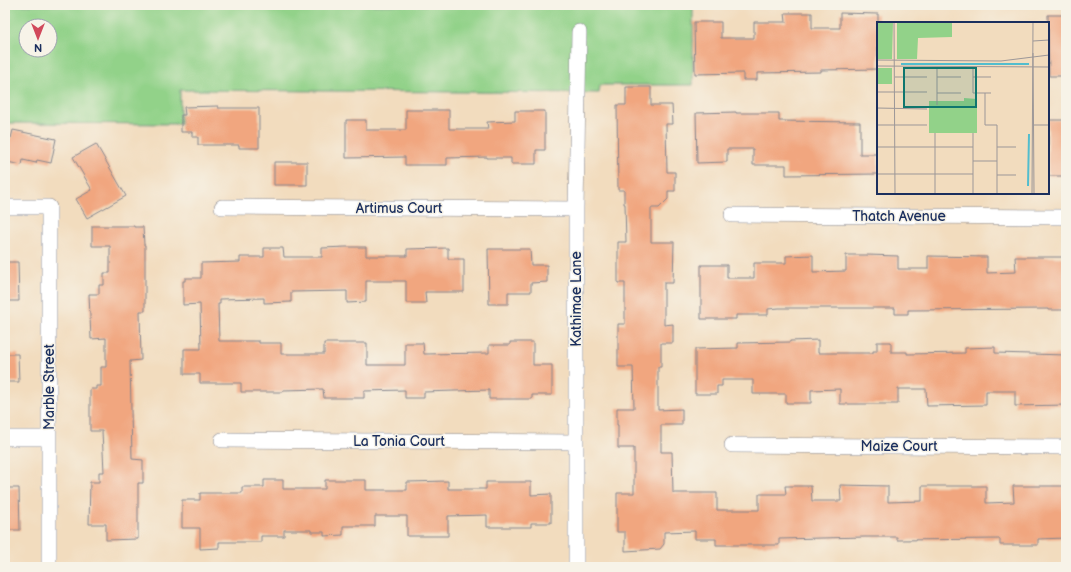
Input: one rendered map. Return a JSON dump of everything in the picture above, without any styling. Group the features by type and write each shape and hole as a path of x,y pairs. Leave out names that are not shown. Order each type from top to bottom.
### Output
{"street":[{"name":"Kathimae Lane","path":"576,567 576,209 579,32"},
{"name":"Marble Street","path":"5,207 49,207 49,567"},
{"name":"Artimus Court","path":"222,207 576,209"},
{"name":"Thatch Avenue","path":"732,215 1066,217"},
{"path":"5,438 49,438"},
{"name":"La Tonia Court","path":"222,440 576,442"},
{"name":"Maize Court","path":"732,445 1066,447"}],"green space":[{"path":"5,5 693,5 693,85 600,85 599,93 180,90 180,124 5,123"}],"building":[{"path":"785,13 812,13 812,28 840,28 840,13 878,14 877,69 757,73 757,80 743,80 743,73 695,74 694,22 721,22 721,38 754,38 754,22 786,22"},
{"path":"1048,15 1066,15 1066,76 1049,76"},
{"path":"626,87 651,87 651,105 672,105 673,124 666,124 667,172 675,172 675,191 668,191 668,199 659,208 651,208 651,242 674,242 673,283 664,283 664,325 673,324 673,343 661,343 661,367 658,367 658,410 682,409 682,425 661,425 661,452 672,452 673,493 717,493 717,510 759,510 759,494 786,494 785,486 811,486 812,501 841,501 840,485 888,486 888,502 922,501 922,486 986,486 986,503 1014,502 1013,486 1066,486 1066,538 1038,539 1038,545 1000,545 1000,539 897,540 897,537 865,537 779,539 779,545 716,545 716,539 695,539 695,531 664,532 664,544 660,549 625,551 625,532 617,532 617,493 634,493 634,448 618,448 617,408 634,408 633,367 618,367 618,324 625,324 625,283 618,283 618,242 626,242 624,190 618,190 617,105 626,105"},
{"path":"218,106 218,108 259,108 259,148 239,148 239,145 198,145 198,137 192,137 192,132 181,132 181,115 185,115 184,107"},
{"path":"406,110 449,110 449,129 488,129 487,122 515,121 515,111 545,111 545,150 536,150 536,164 511,164 511,158 487,157 447,158 447,165 405,165 405,157 346,158 346,120 366,120 366,130 406,130"},
{"path":"696,113 779,113 779,121 860,122 860,154 877,154 877,174 786,175 786,165 753,165 753,149 727,149 727,162 697,163"},
{"path":"1049,120 1066,120 1066,176 1049,176"},
{"path":"13,130 56,139 51,163 37,160 36,163 23,160 22,165 7,162 8,158 5,158 5,137 11,138"},
{"path":"96,144 126,196 87,218 76,199 92,190 73,157"},
{"path":"274,162 307,162 307,185 274,185"},
{"path":"92,226 143,227 145,245 145,311 140,311 141,360 130,361 132,459 143,460 143,483 138,483 138,539 106,540 106,524 89,524 90,482 99,482 99,472 104,472 102,431 90,431 90,389 96,389 96,386 101,386 101,367 106,367 106,338 91,339 89,294 99,294 99,285 104,285 104,273 110,273 110,246 92,246"},
{"path":"366,247 366,256 407,256 407,249 448,248 448,259 464,259 464,292 425,292 426,303 406,303 406,281 366,281 366,302 347,303 347,291 291,292 291,302 264,303 264,298 220,299 220,304 218,304 219,341 259,341 259,343 281,343 281,354 324,354 324,343 367,343 367,365 405,365 405,343 423,343 424,354 489,353 489,345 510,345 510,342 533,342 533,365 552,365 552,395 532,395 532,399 489,399 489,390 424,392 424,398 405,398 405,390 364,391 364,398 324,398 323,389 283,390 283,392 241,392 241,383 200,383 200,374 184,374 184,349 201,349 200,304 183,305 183,281 185,281 185,278 201,278 201,263 240,262 240,257 264,257 264,248 283,248 284,257 322,257 322,248"},
{"path":"488,249 530,249 531,265 547,265 547,282 531,283 531,292 508,292 508,304 489,304"},
{"path":"813,255 813,272 846,271 846,255 898,256 898,269 928,269 928,256 987,257 987,273 1016,272 1015,257 1066,257 1066,310 908,310 908,314 895,314 895,308 779,308 768,309 768,315 736,315 736,319 701,319 701,265 727,265 727,278 754,278 754,263 786,263 786,256"},
{"path":"5,262 18,262 19,301 5,301"},
{"path":"818,340 818,353 873,353 873,351 877,351 877,342 891,342 891,352 907,352 907,354 965,353 965,348 995,347 995,353 1066,355 1066,405 1015,406 1015,391 986,391 986,405 927,406 926,389 898,389 898,404 840,404 840,389 811,390 811,403 786,403 786,394 753,394 753,380 722,380 722,386 717,386 717,394 695,394 695,349 738,348 738,343"},
{"path":"5,354 18,354 19,382 5,382"},
{"path":"264,480 283,480 283,489 325,489 325,480 366,480 366,490 407,490 407,482 448,481 448,489 486,489 486,482 531,482 531,495 551,494 551,523 531,523 531,527 487,527 487,515 448,516 448,536 407,536 407,516 375,516 375,526 343,526 343,535 324,536 324,532 311,532 311,530 284,530 284,536 261,536 261,542 219,542 219,548 200,549 200,528 182,528 182,500 200,500 200,493 242,493 242,487 264,487"},
{"path":"5,488 19,488 20,530 5,530"}]}
